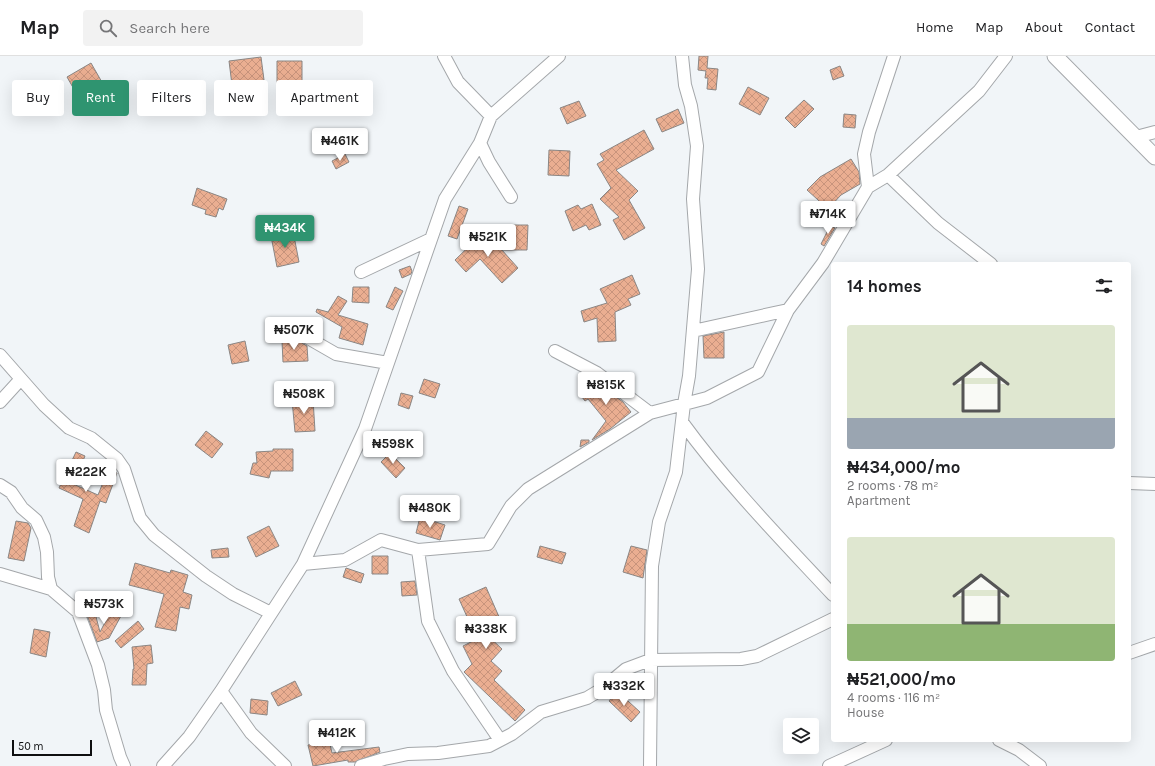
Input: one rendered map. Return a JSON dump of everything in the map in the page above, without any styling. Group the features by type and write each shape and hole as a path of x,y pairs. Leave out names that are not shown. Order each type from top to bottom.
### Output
{"main road":[{"path":"1055,56 1155,157"}],"street":[{"path":"444,56 458,82 491,116"},
{"path":"163,766 189,736 303,564 365,429 445,199 480,143 491,116 559,56"},
{"path":"650,766 652,566 659,522 676,472 689,376 698,269 693,199 697,146 691,106 685,85 682,56"},
{"path":"868,187 864,154 869,132 894,56"},
{"path":"303,564 345,560 381,540 418,550 488,544 511,506 528,489 650,413 707,398 758,372 788,310 823,263 868,187 888,175 978,91 1006,56"},
{"path":"1136,137 1155,132"},
{"path":"480,143 511,197"},
{"path":"888,175 938,223 988,262"},
{"path":"361,272 431,239"},
{"path":"693,331 788,310"},
{"path":"296,331 336,354 388,363"},
{"path":"555,351 597,373 650,413"},
{"path":"0,355 20,380 69,428 91,438 117,459 124,469 140,518 154,535 206,576 233,594 271,613"},
{"path":"0,402 20,380"},
{"path":"682,422 710,460 752,510 831,594"},
{"path":"1131,483 1155,484"},
{"path":"0,485 11,492 22,508 36,520 44,537 47,552 50,589"},
{"path":"418,550 428,621 453,671 500,740"},
{"path":"0,574 50,589 67,601 78,612 98,665 104,690 106,710 124,766"},
{"path":"361,766 408,754 438,753 489,746 521,728 541,712 587,698 602,690 626,669 650,660 741,659 757,656 831,620"},
{"path":"1131,652 1155,644"},
{"path":"220,691 251,733 285,766"},
{"path":"829,766 882,742"},
{"path":"1003,742 1019,750 1040,766"}],"building":[{"path":"699,56 708,56 707,68 718,69 716,90 707,89 708,78 705,78 706,71 698,70"},
{"path":"261,57 264,80 231,80 229,61"},
{"path":"277,61 302,61 302,80 277,80"},
{"path":"91,63 101,80 72,80 72,86 67,77"},
{"path":"840,66 844,76 833,80 830,70"},
{"path":"748,87 769,98 760,115 739,104"},
{"path":"804,100 814,109 795,128 785,118"},
{"path":"579,101 586,116 567,124 560,108"},
{"path":"678,109 684,123 662,132 656,119"},
{"path":"844,114 856,115 855,128 843,127"},
{"path":"644,130 654,149 616,170 638,191 629,200 645,228 624,240 613,220 619,217 600,199 611,188 597,164 604,160 600,154"},
{"path":"549,150 570,151 569,176 548,175"},
{"path":"345,154 349,162 336,169 332,161"},
{"path":"851,159 859,172 860,184 841,195 828,209 807,190 820,177"},
{"path":"197,188 227,199 223,210 219,208 216,217 205,214 206,210 192,205"},
{"path":"592,204 601,225 589,230 586,225 573,231 565,211 578,205 581,209"},
{"path":"459,206 468,209 457,239 448,236"},
{"path":"504,225 528,225 527,250 503,250"},
{"path":"830,226 835,228 824,246 821,244"},
{"path":"293,231 299,262 277,267 271,236"},
{"path":"485,231 518,268 502,283 480,259 466,272 455,260"},
{"path":"410,266 412,271 411,274 402,278 399,270"},
{"path":"632,275 640,294 628,299 631,305 615,312 616,341 598,342 597,318 584,322 581,311 607,303 600,289"},
{"path":"353,287 369,287 369,303 352,302"},
{"path":"395,287 403,291 393,310 386,307"},
{"path":"338,296 347,301 338,315 368,324 363,345 339,338 342,327 316,312 317,309 328,312"},
{"path":"724,332 724,358 704,358 703,336"},
{"path":"297,340 307,346 308,361 283,362 282,341"},
{"path":"245,341 249,361 232,364 228,345"},
{"path":"424,379 440,384 435,398 419,393"},
{"path":"596,381 607,392 608,391 623,402 631,412 610,429 592,440 606,421 588,399 585,401 579,393"},
{"path":"401,393 413,396 409,409 398,405"},
{"path":"313,399 315,431 295,432 292,400"},
{"path":"206,431 223,444 212,458 195,445"},
{"path":"581,440 589,440 589,442 580,447"},
{"path":"273,449 293,449 293,471 271,471 269,478 250,474 253,463 257,463 256,452 273,451"},
{"path":"76,452 85,456 73,484 98,495 108,470 117,473 106,503 100,501 89,533 74,526 83,499 59,488"},
{"path":"390,453 405,468 396,478 381,462"},
{"path":"420,517 445,525 440,540 416,533"},
{"path":"16,521 28,523 31,528 24,561 8,558"},
{"path":"269,526 279,546 256,557 247,537"},
{"path":"540,546 566,553 562,564 537,557"},
{"path":"631,546 647,550 643,578 623,572"},
{"path":"228,548 229,557 212,558 211,550"},
{"path":"372,556 388,556 388,574 372,574"},
{"path":"135,563 170,573 171,570 188,575 183,592 192,595 189,609 180,607 176,631 155,627 164,594 129,585"},
{"path":"346,568 364,574 361,583 343,577"},
{"path":"415,581 417,595 402,596 401,582"},
{"path":"486,587 503,626 486,634 502,649 491,661 502,671 494,680 525,710 515,721 464,672 472,664 463,646 477,639 459,599"},
{"path":"112,609 122,614 109,638 97,642 87,615 95,613 100,632"},
{"path":"138,621 144,629 121,648 115,641"},
{"path":"34,629 50,632 46,657 30,653"},
{"path":"151,645 153,663 147,664 146,685 132,685 134,669 132,647"},
{"path":"295,681 302,695 278,706 271,693"},
{"path":"617,691 640,712 631,722 609,701"},
{"path":"251,699 268,701 267,715 250,713"},
{"path":"329,740 332,753 379,747 380,752 355,762 348,762 348,760 313,766 308,745"}]}
